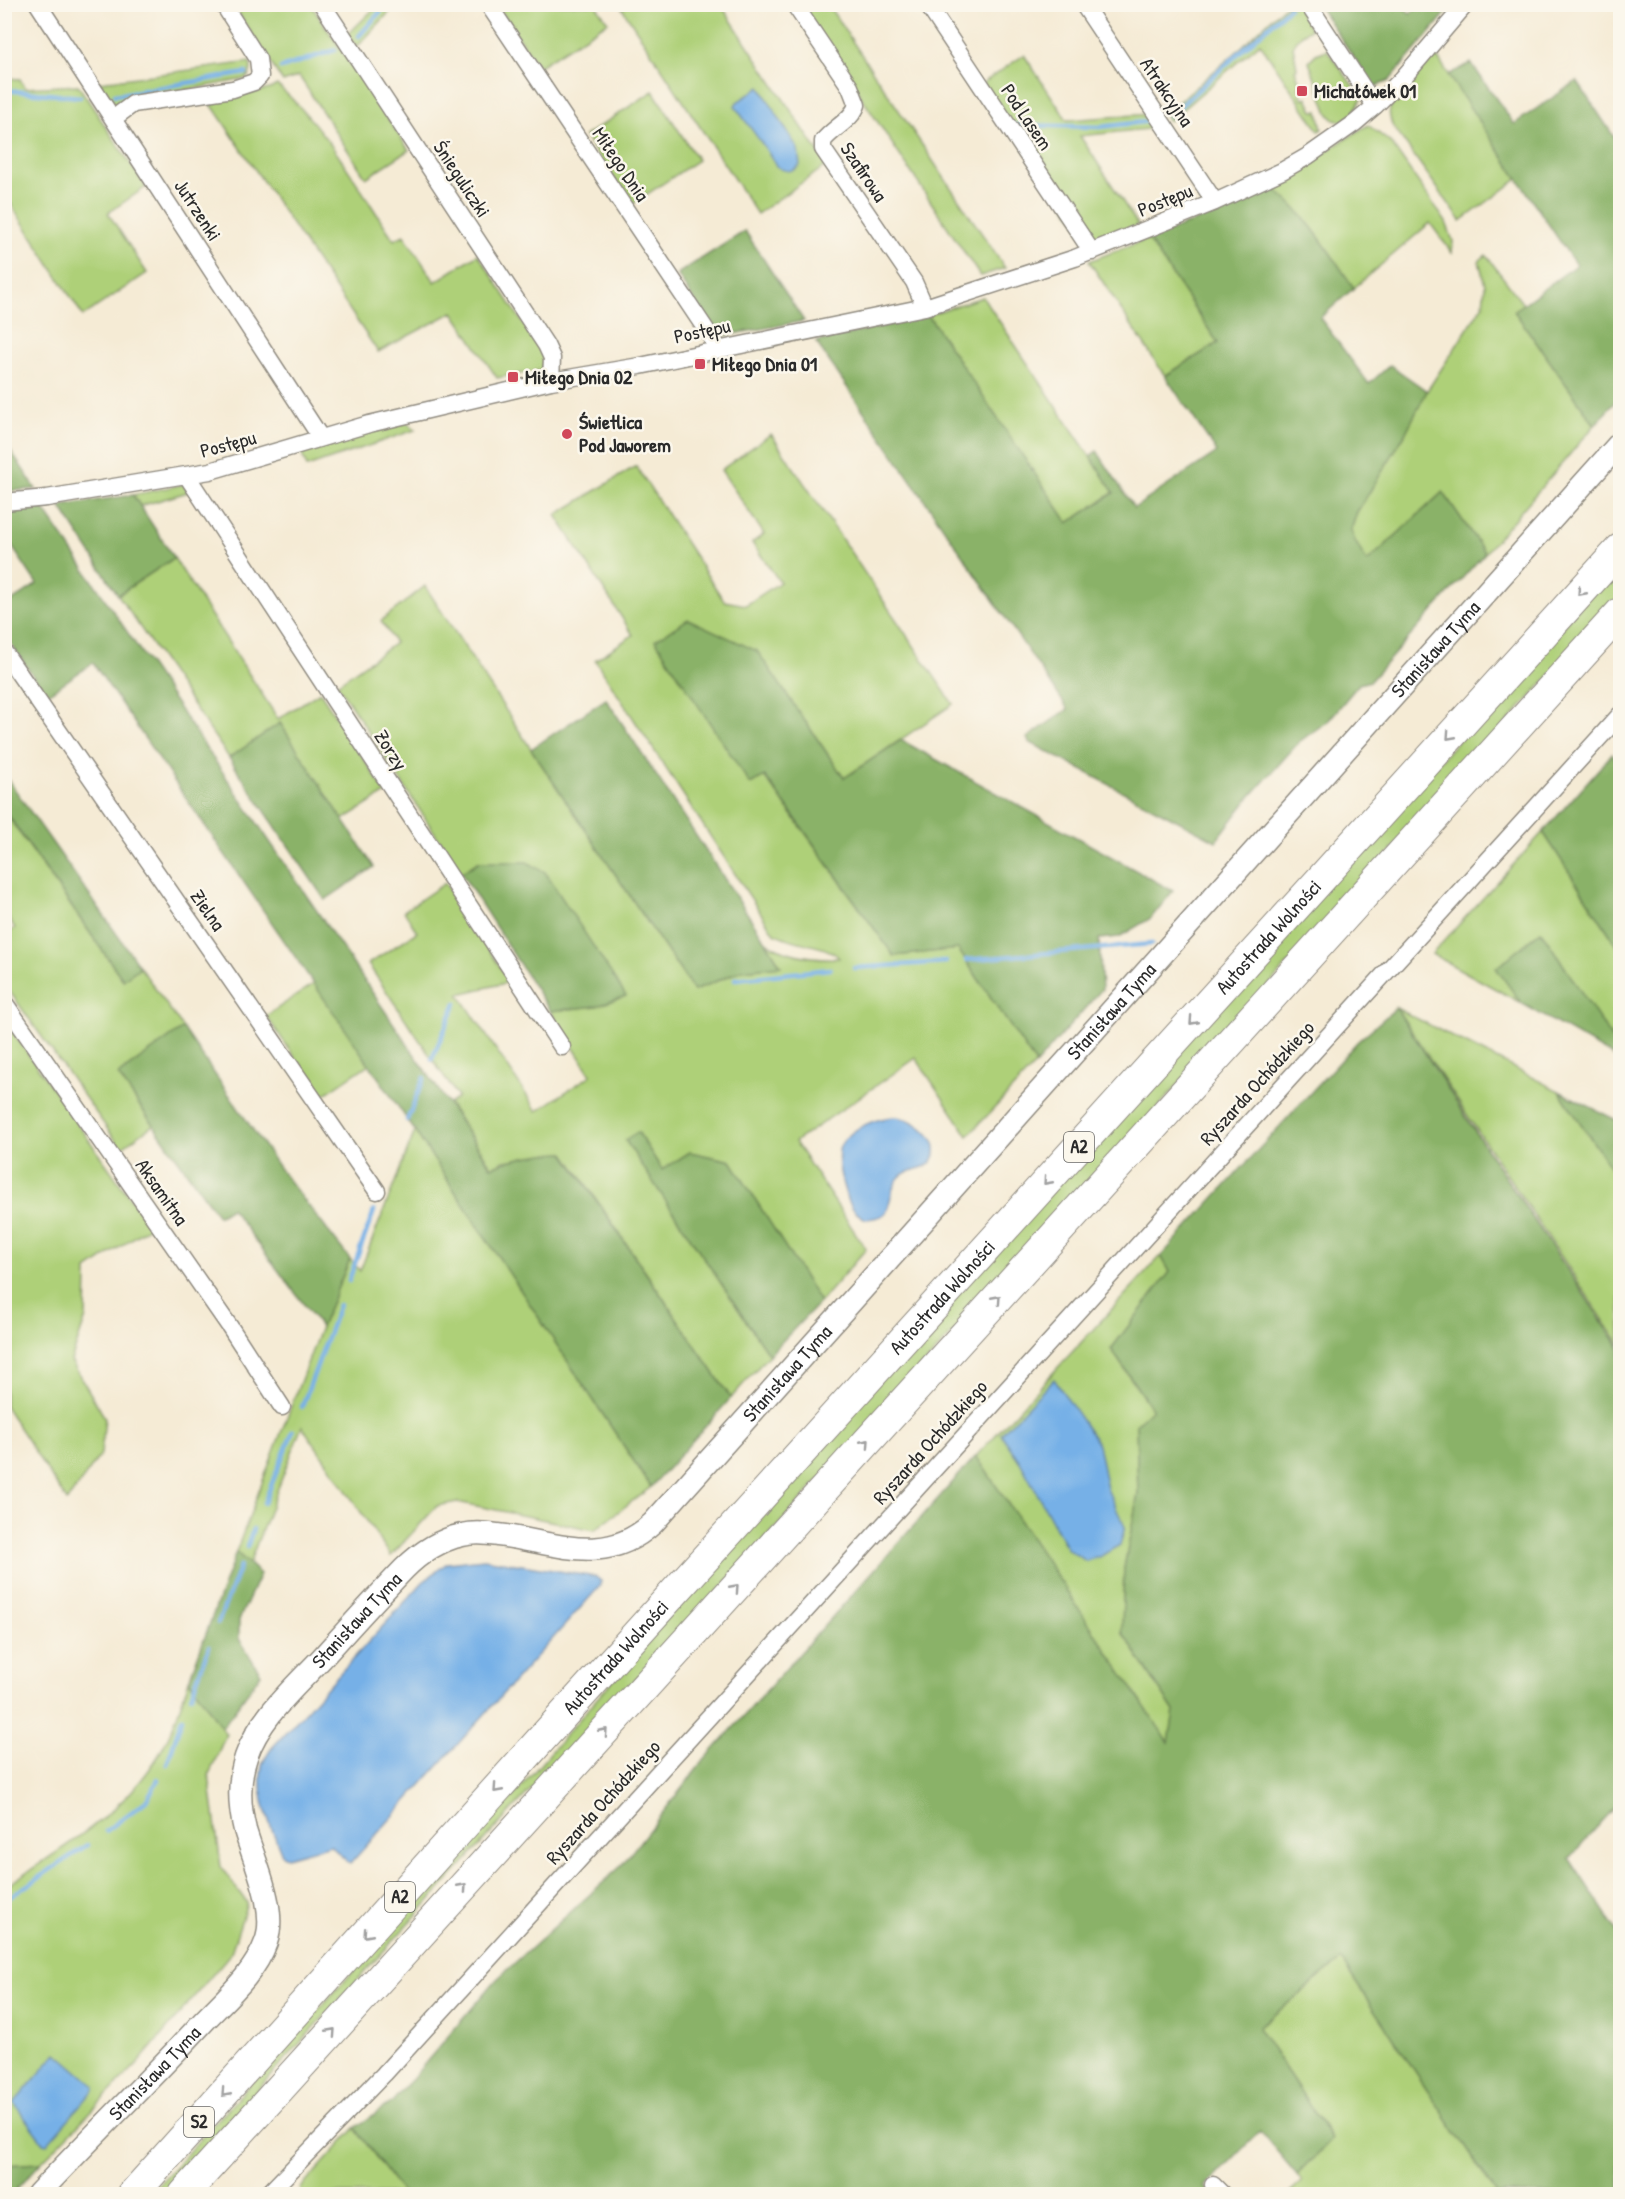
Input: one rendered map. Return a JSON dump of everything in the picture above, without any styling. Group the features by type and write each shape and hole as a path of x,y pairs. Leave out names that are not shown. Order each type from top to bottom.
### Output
{"highway":[{"name":"Autostrada Wolności","path":"264,2049 544,1736 1620,549"},
{"name":"A2","path":"293,2075 1620,613"},
{"name":"S2","path":"134,2194 264,2049"},
{"name":"S2","path":"184,2194 293,2075"}],"street":[{"name":"Jutrzenki","path":"38,4 321,438"},
{"path":"114,118 133,104 233,89 254,82 260,76 258,59 223,4"},
{"name":"Śnieguliczki","path":"322,4 546,345 552,358 551,381"},
{"name":"Miłego Dnia","path":"488,4 719,349"},
{"name":"Szafirowa","path":"794,4 850,87 856,105 853,113 829,133 823,141 823,149 914,282 925,308"},
{"name":"Pod Lasem","path":"927,4 1092,252"},
{"name":"Atrakcyjna","path":"1083,4 1215,202"},
{"path":"1308,4 1375,106"},
{"name":"Postępu","path":"4,502 47,498 187,476 236,464 369,424 551,381 640,366 925,308 1092,252 1215,202 1282,171 1335,138 1375,106 1402,79 1466,4"},
{"name":"Stanisława Tyma","path":"38,2194 91,2137 154,2076 245,1977 263,1951 268,1938 269,1923 266,1898 245,1827 240,1788 243,1766 250,1745 268,1717 286,1696 406,1567 434,1545 464,1534 484,1533 573,1548 594,1549 621,1545 632,1540 653,1523 1620,443"},
{"name":"Zorzy","path":"187,476 562,1047"},
{"name":"Zielna","path":"4,652 377,1191"},
{"name":"Ryszarda Ochódzkiego","path":"268,2194 384,2074 1620,715"},
{"name":"Aksamitna","path":"4,1002 224,1317 282,1407"}],"green space":[{"path":"233,5 311,5 409,150 366,178 299,76 283,82"},
{"path":"378,5 396,5 357,47 347,35"},
{"path":"497,5 596,5 608,22 538,67"},
{"path":"620,5 721,5 827,165 757,214"},
{"path":"800,5 828,5 1005,268 980,276"},
{"path":"1286,5 1297,5 1311,29 1300,36 1293,46 1297,68 1295,70 1303,99 1307,97 1313,111 1318,111 1322,129 1319,131 1260,43 1169,121 1164,114 1232,56"},
{"path":"1318,5 1401,5 1410,13 1420,5 1453,5 1389,81 1374,87"},
{"path":"1327,50 1362,98 1352,115 1342,122 1334,120 1328,113 1309,61 1316,54"},
{"path":"1434,52 1518,179 1461,221 1392,125 1390,115 1391,106 1399,93"},
{"path":"1024,55 1067,120 1149,114 1158,128 1080,136 1138,225 1091,244 983,83"},
{"path":"250,62 249,76 245,79 114,104 99,82"},
{"path":"1471,63 1514,124 1577,81 1620,146 1620,396 1595,425 1514,311 1576,265 1448,75"},
{"path":"5,78 20,79 25,88 78,85 146,187 108,213 147,273 83,316 5,195"},
{"path":"277,85 311,119 394,240 404,235 435,282 478,254 545,357 541,370 497,378 453,312 378,352 209,101 270,89"},
{"path":"653,91 698,160 631,205 585,136"},
{"path":"1368,125 1391,143 1446,222 1453,241 1452,253 1430,223 1354,288 1306,220 1270,186"},
{"path":"1270,186 1306,220 1354,288 1320,318 1369,384 1390,365 1427,391 1404,436 1357,512 1351,530 1367,562 1443,492 1485,553 1370,681 1359,684 1329,720 1299,742 1249,798 1216,841 1029,742 1027,738 1068,709 816,342 928,315 1068,523 1114,493 1090,456 1097,451 1134,508 1217,452 1165,376 1218,343 1148,239 1211,215"},
{"path":"745,231 804,321 717,337 677,274"},
{"path":"1148,239 1218,343 1165,376 1089,261"},
{"path":"1486,255 1523,304 1514,311 1595,425 1485,553 1443,492 1367,562 1351,530 1357,512 1404,436 1427,391 1483,305 1485,285 1479,261"},
{"path":"983,297 1114,492 1068,523 928,315"},
{"path":"406,422 415,430 307,467 301,452"},
{"path":"771,434 953,704 844,778 757,651 751,784 764,776 894,956 958,949 1036,1064 968,1136 916,1058 795,1142 866,1249 820,1302 731,1161 690,1152 662,1170 638,1132 625,1140 769,1355 731,1398 565,1153 504,1161 492,1167 449,1104 458,1097 368,964 417,932 404,911 445,883 510,982 459,994 537,1111 591,1075 550,1011 597,1006 478,862 461,873 337,684 395,643 381,621 425,586 531,749 694,991 742,970 781,966 766,942 801,955 839,958 827,950 773,932 595,660 633,635 556,515 636,466 724,601 746,605 780,582 752,543 764,534 721,470"},
{"path":"5,442 36,489 5,491"},
{"path":"184,484 188,492 140,506 133,495"},
{"path":"133,495 174,558 118,595 60,506"},
{"path":"43,508 491,1167 527,1157 564,1153 731,1398 651,1487 415,1131 93,663 46,695 5,635 5,606 37,584 5,536 5,514"},
{"path":"174,558 278,719 320,692 386,793 343,820 280,723 229,758 118,595"},
{"path":"1620,562 1620,597 1516,713 671,1643 521,1800 163,2194 150,2194 514,1795 729,1545"},
{"path":"688,619 757,651 844,778 901,740 1173,891 1151,918 1119,937 1099,939 1102,989 1036,1064 958,949 894,956 765,776 750,784 655,640"},
{"path":"606,699 781,966 742,970 694,991 531,749"},
{"path":"280,723 374,867 325,900 229,758"},
{"path":"1612,754 1620,765 1620,950 1543,832"},
{"path":"6,777 140,967 123,980 5,811"},
{"path":"4,811 123,980 140,967 183,1028 118,1075 153,1125 121,1148 5,985 5,935 15,928 5,913"},
{"path":"1543,832 1620,950 1620,1051 1541,931 1497,968 1521,1003 1432,954"},
{"path":"478,862 527,862 545,872 626,996 597,1006 550,1011 461,873"},
{"path":"1541,931 1620,1051 1620,1060 1521,1003 1496,968"},
{"path":"315,983 369,1064 322,1096 266,1016"},
{"path":"1396,1008 1559,1091 1612,1170 1620,1165 1620,1345"},
{"path":"1396,1008 1493,1159 1620,1348 1620,1802 1569,1858 1620,1936 1620,2194 1497,2194 1341,1960 1258,2028 1332,2139 1297,2175 1260,2131 1205,2187 1213,2194 403,2194 355,2128 393,2101 496,1980 620,1867 700,1765 976,1456 1169,1743 1174,1711 1122,1632 1124,1568 1138,1494 1136,1424 1152,1409 1111,1349 1170,1272 1161,1256 1357,1042"},
{"path":"4,1020 150,1226 87,1270 86,1317 71,1361 105,1418 101,1454 67,1501 5,1406"},
{"path":"183,1028 282,1172 350,1259 321,1327 231,1208 218,1216 118,1075"},
{"path":"1559,1091 1620,1122 1620,1165 1612,1170"},
{"path":"415,1131 651,1487 594,1530 457,1502 437,1506 391,1556 302,1426 249,1564 236,1552 321,1327 350,1259 360,1271"},
{"path":"638,1132 662,1170 690,1152 731,1161 820,1302 769,1355 625,1140"},
{"path":"1161,1256 1170,1272 1111,1349 1152,1410 1136,1424 1138,1494 1124,1568 1122,1632 1174,1711 1169,1744 976,1456"},
{"path":"236,1552 260,1574 239,1620 239,1639 261,1674 222,1728 189,1680"},
{"path":"189,1680 226,1734 209,1775 221,1867 247,1903 231,1953 139,2062 41,2163 5,2165 4,1888 106,1816 141,1781 166,1742"},
{"path":"1341,1960 1497,2194 1289,2194 1302,2182 1297,2175 1332,2139 1258,2028"},
{"path":"355,2128 403,2194 304,2194 300,2189"},
{"path":"41,2163 12,2194 5,2194 5,2165"}],"water":[{"path":"760,87 798,149 800,165 794,169 785,170 776,166 735,106 737,102"},
{"path":"895,1117 909,1120 925,1130 935,1146 935,1155 926,1166 904,1173 898,1179 886,1212 876,1218 866,1219 853,1209 846,1194 839,1165 840,1149 842,1143 852,1132 873,1121"},
{"path":"1054,1379 1098,1444 1107,1489 1125,1527 1120,1545 1101,1556 1086,1561 1068,1550 1020,1462 1001,1434"},
{"path":"484,1559 596,1577 601,1581 600,1586 350,1864 330,1845 287,1857 282,1855 266,1812 261,1789 262,1766 271,1749 423,1582 447,1563"},
{"path":"57,2053 95,2086 47,2144 43,2143 14,2103"}],"waterway":[{"path":"359,36 387,4"},
{"path":"1170,115 1289,8"},
{"path":"281,68 335,50"},
{"path":"115,95 246,73"},
{"path":"4,90 80,97"},
{"path":"1016,125 1100,127 1152,121"},
{"path":"966,960 1152,944"},
{"path":"854,968 946,962"},
{"path":"735,979 830,969"},
{"path":"432,1059 456,1003"},
{"path":"407,1120 424,1078"},
{"path":"349,1280 374,1211"},
{"path":"302,1407 339,1305"},
{"path":"264,1503 293,1431"},
{"path":"247,1547 253,1529"},
{"path":"218,1623 240,1566"},
{"path":"191,1696 209,1647"},
{"path":"167,1764 182,1718"},
{"path":"106,1831 146,1801 158,1780"},
{"path":"4,1901 87,1845"}],"place":[{"name":"Michałówek 01","path":"1302,91"},
{"name":"Miłego Dnia 01","path":"700,364"},
{"name":"Miłego Dnia 02","path":"513,377"},
{"name":"Świetlica Pod Jaworem","path":"567,434"}]}
